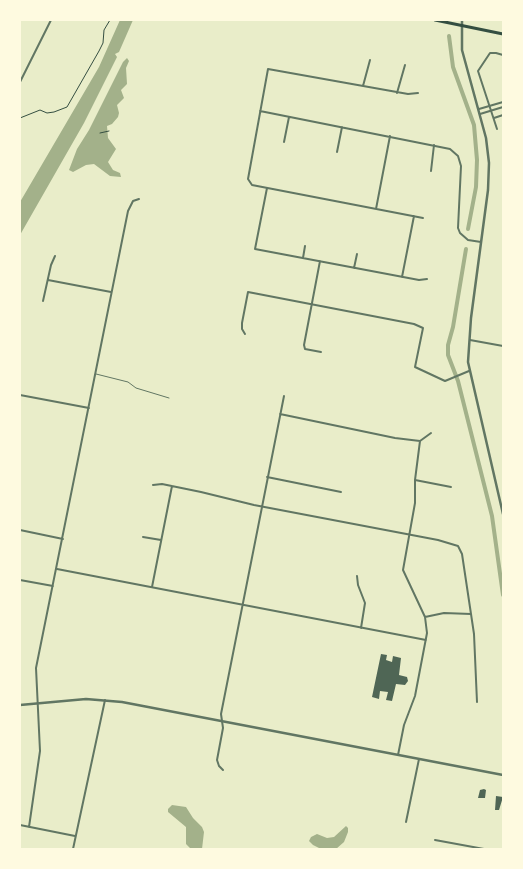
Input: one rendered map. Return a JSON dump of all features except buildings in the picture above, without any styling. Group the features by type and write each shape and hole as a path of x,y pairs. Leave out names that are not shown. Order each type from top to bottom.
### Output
{"main road":[{"path":"435,20 503,34"}],"street":[{"path":"20,82 52,20"},
{"path":"462,20 462,50 479,109 488,148 489,171 469,340 469,371 503,514"},
{"path":"497,129 478,71 490,53 503,55"},
{"path":"363,86 370,60"},
{"path":"397,92 405,65"},
{"path":"418,93 411,95 268,68 248,179 252,186 423,218"},
{"path":"479,109 503,102"},
{"path":"480,114 503,107"},
{"path":"260,111 434,144 450,149 458,156 461,166 458,228 460,233 468,240 481,242"},
{"path":"494,118 503,116"},
{"path":"284,142 289,117"},
{"path":"337,152 342,127"},
{"path":"376,209 390,136"},
{"path":"431,171 434,144"},
{"path":"267,188 255,249 419,280 427,279"},
{"path":"29,827 40,751 36,672 128,211 133,201 140,199"},
{"path":"402,277 414,216"},
{"path":"303,258 305,246"},
{"path":"354,268 357,254"},
{"path":"43,301 55,256"},
{"path":"320,261 304,341 304,348 320,352"},
{"path":"48,280 112,292"},
{"path":"245,334 242,329 242,323 248,292 414,324 423,328 415,367 443,381 451,380 469,371"},
{"path":"469,340 503,346"},
{"path":"20,394 89,408"},
{"path":"223,770 219,766 217,760 223,728 221,714 284,396"},
{"path":"280,414 373,434 420,441 431,433"},
{"path":"398,755 403,728 415,696 427,629 425,617 403,572 415,503 414,480 420,441"},
{"path":"267,477 341,492"},
{"path":"414,480 451,487"},
{"path":"153,485 172,486 262,507 451,543 460,548 474,636 477,702"},
{"path":"152,587 172,486"},
{"path":"20,530 63,539"},
{"path":"143,537 161,540"},
{"path":"57,569 426,640"},
{"path":"357,576 358,585 365,603 361,628"},
{"path":"20,580 53,586"},
{"path":"425,617 444,613 471,614"},
{"path":"20,705 68,700 105,700 503,775"},
{"path":"73,849 105,700"},
{"path":"406,822 419,759"},
{"path":"20,826 75,836"},
{"path":"435,840 484,849"}],"lane":[{"path":"96,374 128,382 136,388 169,398"}],"path":[{"path":"20,118 40,110 47,113 67,107 103,43 104,30 110,20"},
{"path":"100,133 108,131"}],"shaded area":[{"path":"120,20 133,20 119,52 115,54 117,57 84,123 20,235 20,202 99,67"},
{"path":"127,58 129,61 126,68 127,84 121,90 124,98 117,105 119,113 118,117 112,124 107,126 108,138 116,149 108,162 113,170 120,173 121,177 110,176 94,164 86,165 73,172 69,170 77,149 89,130 123,62"},
{"path":"172,805 186,807 193,818 202,827 204,832 202,849 191,849 186,844 186,827 168,812 168,809"},
{"path":"346,826 348,828 348,832 344,842 336,849 321,849 309,841 311,837 317,834 327,838 334,837"}],"waterway":[{"path":"449,36 453,67 474,125 477,160 476,187 468,229"},
{"path":"466,249 453,327 448,345 448,355 458,381 492,516 503,595"}]}
